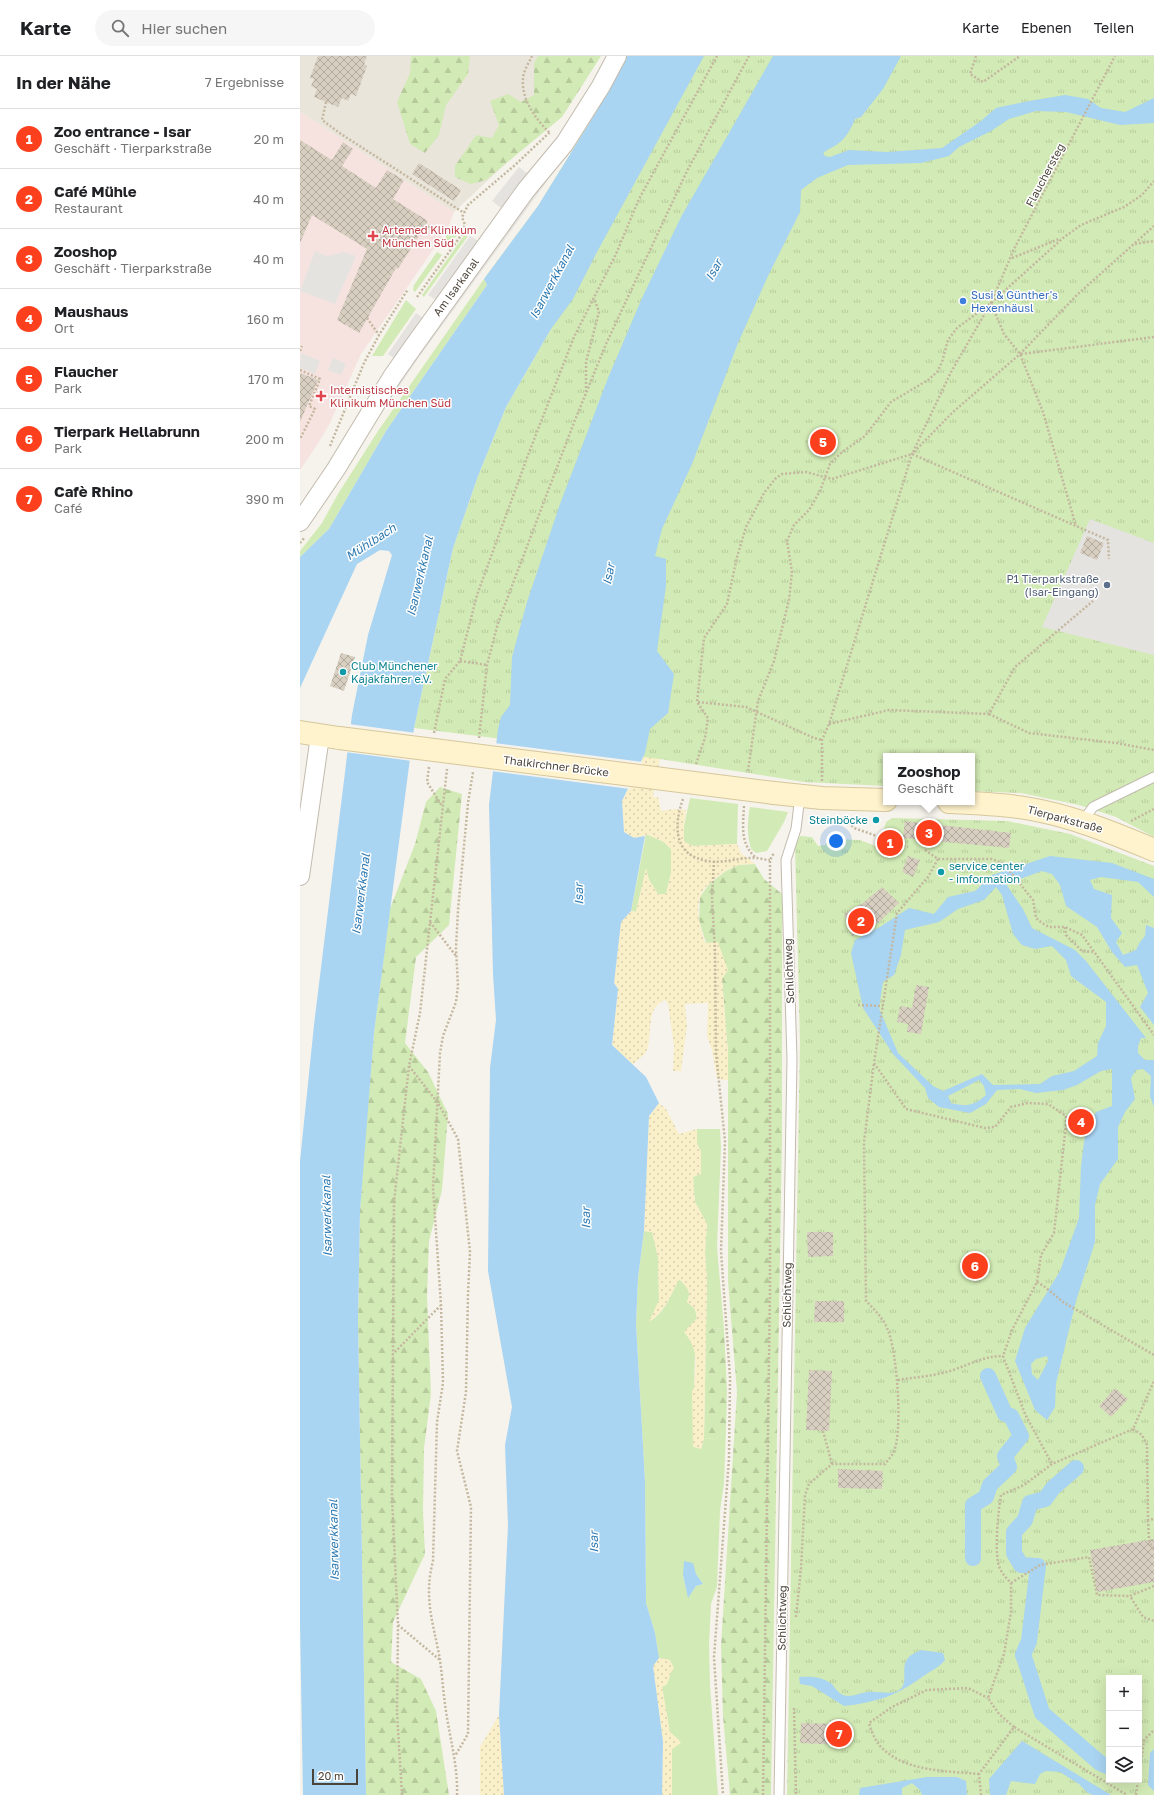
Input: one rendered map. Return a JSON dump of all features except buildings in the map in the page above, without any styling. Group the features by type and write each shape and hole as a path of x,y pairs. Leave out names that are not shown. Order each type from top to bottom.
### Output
{"street":[{"name":"Am Isarkanal","path":"300,522 336,469 408,353 526,190 565,143 601,86 617,56"},
{"name":"Thalkirchner Brücke","path":"320,735 800,796"},
{"path":"300,876 320,735"},
{"path":"800,796 883,800"},
{"name":"Tierparkstraße","path":"975,803 1026,808 1108,831 1154,850"}],"lane":[{"path":"1082,823 1093,807 1154,777"},
{"name":"Schlichtweg","path":"779,1795 792,1059 786,860 796,829 800,796"}],"path":[{"path":"532,56 522,78 524,92 531,109 542,124 565,143"},
{"path":"487,665 460,661 477,595 528,455 574,337 616,254 639,199 717,56"},
{"path":"478,742 487,665 498,623 533,528 606,344 687,171 749,56"},
{"path":"976,56 970,74 983,82 1020,56"},
{"name":"Flauchersteg","path":"991,303 1012,258 1014,249 1116,56"},
{"path":"326,102 322,120 341,134 464,213"},
{"path":"417,297 462,234 465,225 462,217 468,205 515,165 550,132"},
{"path":"756,712 758,700 774,661 789,600 792,572 787,541 794,525 809,510 820,491 830,464 841,453 865,436 891,402 928,380 936,372 942,362 948,340 957,328 991,303 1063,238 1081,225 1124,207 1142,195 1154,181"},
{"path":"426,231 430,224"},
{"path":"822,740 814,738 746,707 697,702 704,638 727,604 737,557 746,527 764,493 775,479 782,474 806,472 832,479 912,454 953,412 1020,354 1078,294 1154,226"},
{"path":"1012,258 1063,238"},
{"path":"1135,244 1154,241"},
{"path":"329,446 364,363 379,335 408,289"},
{"path":"586,395 586,362 599,312 594,298"},
{"path":"991,303 1004,334 1020,354 1043,412 1076,526"},
{"path":"822,788 822,740 829,724 912,454 951,372 991,303"},
{"path":"368,318 379,335"},
{"path":"1020,354 1154,337"},
{"path":"300,352 302,346"},
{"path":"300,370 320,379 309,406 316,409 300,439"},
{"path":"912,454 1108,540 1109,559"},
{"path":"989,714 1015,667 1093,601"},
{"path":"829,724 889,710 989,714 1029,733 1116,742 1154,750"},
{"path":"402,1795 397,1713 398,1625 392,1498 391,1355 394,1202 409,1066 420,1013 448,762"},
{"path":"457,1795 455,1757 446,1710 440,1660 428,1596 428,1578 433,1561 437,1422 443,1383 441,1305 433,1187 440,1053 443,1036 456,997 458,910 468,803 474,765"},
{"path":"1128,822 1154,809"},
{"path":"840,813 854,828 908,847"},
{"path":"925,850 938,859 992,859 1004,864 1033,900 1036,918 1042,924 1065,927 1082,935 1154,1036"},
{"path":"755,858 770,860 770,1303 763,1795"},
{"path":"795,1624 801,1569 805,1495 809,1484 832,1464 885,1464 894,1451 897,1437 898,1380 888,1331 879,1313 866,1301 864,1142 882,1006 897,913 928,877 938,859"},
{"path":"714,861 712,896 715,951 716,1045 725,1141 721,1251 730,1377 729,1459 714,1658 723,1795"},
{"path":"430,921 457,957"},
{"path":"1065,927 1066,935 1082,952 1093,952"},
{"path":"858,1005 882,1006"},
{"path":"874,1064 906,1109 985,1128 996,1127 1011,1108 1028,1103 1048,1104 1066,1116 1054,1233 1041,1255 1037,1282 1012,1330 1003,1356 1025,1414 1052,1464"},
{"path":"409,1066 438,1103 458,1139 470,1252 466,1392 458,1451 471,1506 468,1734 455,1757"},
{"path":"1037,1282 1063,1302 1154,1354"},
{"path":"391,1355 441,1305"},
{"path":"898,1380 952,1371 977,1360 991,1356 1003,1356"},
{"path":"988,1698 1005,1649 1011,1612 1011,1583 1003,1574 998,1562 999,1510 1002,1495 1024,1485 1052,1464 1133,1429 1154,1381"},
{"path":"1133,1429 1142,1434 1147,1445 1149,1540 1154,1551"},
{"path":"823,1431 832,1464"},
{"path":"1148,1520 1154,1519"},
{"path":"1011,1583 1040,1565 1089,1557 1097,1595 1130,1596 1154,1586"},
{"path":"1130,1596 1143,1618 1154,1621"},
{"path":"398,1625 440,1660"},
{"path":"979,1774 922,1767 900,1761 883,1750 874,1738 869,1723 892,1707 927,1690 968,1688 988,1698 999,1714 1014,1727 1127,1795"},
{"path":"794,1702 796,1795"},
{"path":"981,1795 979,1774 1014,1727"},
{"path":"1142,1755 1144,1740 1154,1730"},
{"path":"1136,1795 1138,1783"}],"shaded area":[{"path":"300,56 596,56 559,114 454,212 300,112"},
{"name":"Artemed Klinikum München Süd","path":"300,112 454,212 448,228 361,354 329,425 300,470"},
{"path":"519,167 528,174 501,208 492,201"},
{"path":"548,169 553,172 545,184 417,360 371,428 384,401"},
{"path":"470,236 478,241 436,300 428,295"},
{"path":"315,251 327,256 344,252 356,256 335,304 300,291"},
{"path":"416,313 423,318 395,359 388,354"},
{"path":"301,353 320,361 315,374 300,368"},
{"path":"333,358 346,364 341,375 328,370"},
{"name":"P1 Tierparkstraße (Isar-Eingang)","path":"1090,519 1154,543 1154,655 1042,627"}],"green space":[{"path":"411,56 470,56 468,74 446,105 439,135 425,153 410,144 397,102 410,73"},
{"path":"538,56 601,56 562,117 486,180 471,184 455,177 455,166 476,135 492,138 499,125 490,101 508,94 521,102 534,95 534,63"},
{"path":"627,56 1154,56 1154,837 1116,817 1079,805 1021,793 975,791 975,753 883,753 883,786 804,782 660,759 414,728 453,548 478,476 506,407 551,329 484,279 538,206 595,114"},
{"path":"457,230 459,233 447,247 442,244 449,231"},
{"path":"465,234 468,236 424,297 422,295"},
{"path":"437,252 442,255 415,292 413,290 414,285"},
{"path":"484,279 487,285 386,431 329,529 300,557 300,551 322,523 338,494 378,431"},
{"path":"406,300 416,309 383,356 372,356"},
{"path":"440,787 462,794 449,925 416,957 405,1043 428,1072 448,1114 442,1190 429,1241 427,1296 431,1394 424,1448 423,1511 425,1554 393,1622 391,1662 421,1679 436,1711 449,1795 366,1795 358,1321 360,1211 365,1139 374,1033 390,909 415,844 426,802"},
{"path":"690,798 738,804 737,844 694,846 684,841 684,826"},
{"path":"750,807 788,812 784,822 767,851 756,853 751,849 748,828"},
{"path":"892,818 1007,821 1070,834 1154,866 1154,1795 787,1795 800,1042 795,845 800,836 812,837 818,846 825,845 829,839 860,840 878,847 886,822"},
{"path":"646,834 664,842 671,849 671,873 666,894 658,894 649,880 646,869 636,912 631,911"},
{"path":"755,864 764,879 782,894 782,1136 771,1795 730,1795 723,1716 721,1646 737,1392 728,1281 728,1053 722,978 706,943 699,920 700,897 709,884 726,871 738,865"},
{"path":"697,1129 720,1129 721,1147 717,1247 724,1329 713,1328 706,1332 707,1280 705,1253 707,1224 695,1202 693,1177 701,1173 701,1152 697,1144"},
{"path":"644,1231 652,1232 658,1257 659,1300 650,1321 655,1318 664,1308 679,1279 688,1289 689,1295 687,1302 695,1309 697,1318 692,1341 695,1352 694,1388 701,1449 704,1438 716,1439 726,1429 724,1483 720,1511 717,1587 711,1604 709,1645 710,1685 718,1795 672,1795 672,1749 678,1739 670,1733 662,1687 667,1684 671,1672 670,1660 659,1658 655,1633 646,1603 645,1481 636,1324 638,1278","holes":["696,1574 703,1584 696,1586 688,1597 683,1575"]},
{"path":"713,1328 724,1329 727,1390 726,1429 716,1439 704,1438 706,1332"}],"sand":[{"path":"668,713 653,797 658,797 661,811 674,809 686,810 684,841 690,845 737,844 741,853 755,864 745,864 734,867 722,873 710,882 702,892 698,909 699,920 705,943 718,942 728,970 722,979 728,1053 728,1080 717,1079 712,1050 707,1036 708,1003 685,1004 687,1026 681,1071 673,1071 674,1046 668,1004 665,1000 658,1004 654,1009 648,1045 646,1052 642,1057 632,1065 612,1045 618,989 614,983 621,922 631,911 636,912 646,868 649,880 658,894 666,894 671,873 671,849 664,842 646,834 645,836 634,838 624,832 622,801 645,753"},
{"path":"659,1103 666,1109 679,1134 697,1129 697,1144 701,1152 701,1174 693,1177 695,1202 707,1224 705,1253 707,1280 704,1438 701,1449 693,1447 692,1391 694,1388 695,1358 692,1346 684,1332 697,1318 695,1309 687,1302 689,1295 688,1289 679,1279 663,1308 655,1318 649,1322 659,1300 658,1257 652,1232 644,1231 649,1116"},
{"path":"659,1658 670,1660 674,1668 667,1684 662,1687 670,1732 681,1743 672,1749 672,1795 662,1795 663,1742 653,1666"},
{"path":"499,1715 504,1795 480,1795 480,1747"}],"water":[{"path":"627,56 704,56 573,299 551,329 506,407 478,476 453,548 414,728 374,1033 360,1211 358,1321 366,1795 303,1795 300,1624 300,1161 314,1025 352,715 368,635 392,555 389,551 380,550 357,564 300,688 300,557 329,529 386,431 487,285 484,279 538,206 595,114"},
{"name":"Isar","path":"773,56 901,56 883,89 861,117 855,119 842,141 823,153 825,156 830,157 849,150 887,152 942,148 981,121 996,108 1065,95 1088,99 1101,108 1125,112 1154,98 1154,123 1120,125 1066,112 1036,111 1009,119 991,131 959,147 949,156 921,163 848,165 817,178 801,190 800,212 768,276 738,343 692,464 662,529 655,556 666,559 666,586 657,651 674,674 668,713 650,729 645,753 622,801 624,832 634,838 645,836 631,911 621,922 614,983 618,989 612,1045 646,1077 659,1103 649,1116 644,1231 638,1278 636,1324 645,1481 646,1603 655,1633 659,1658 653,1666 663,1742 662,1795 504,1795 499,1715 508,1525 505,1445 512,1407 488,1271 490,1068 496,1020 493,974 489,805 498,729 501,717 510,705 512,657 527,602 560,504 608,378 642,298 681,217"},
{"path":"1050,856 1112,863 1154,879 1154,897 1138,882 1101,877 1090,880 1094,889 1112,895 1111,918 1122,933 1116,942 1123,955 1136,950 1145,936 1146,925 1154,928 1154,1025 1140,1007 1148,993 1137,965 1125,967 1112,952 1097,927 1066,906 1060,885 1052,874 1042,871 1006,884 1023,909 1032,928 1075,950 1086,961 1146,1038 1141,1038 1138,1046 1138,1053 1145,1060 1154,1060 1154,1107 1150,1096 1151,1076 1143,1069 1136,1070 1131,1078 1135,1099 1125,1112 1118,1127 1118,1159 1100,1184 1095,1205 1095,1242 1076,1301 1056,1383 1055,1407 1047,1420 1035,1410 1015,1361 1025,1328 1060,1271 1079,1218 1081,1166 1085,1135 1096,1112 1112,1106 1112,1069 1101,1071 1077,1085 1063,1090 1036,1093 1020,1089 997,1090 986,1104 970,1113 939,1107 928,1098 925,1088 893,1054 863,1008 851,953 855,940 880,927 909,908 934,914 948,897 975,891 992,875","holes":["996,887 1002,895 1013,934 1022,945 1035,949 1052,946 1066,960 1071,976 1106,1002 1106,1026 1098,1043 1097,1056 1074,1071 1052,1076 1040,1084 993,1085 982,1074 943,1091 933,1086 898,1053 879,1008 883,982 894,975 901,955 905,930 939,922 958,909 984,900","979,1080 984,1086 986,1095 970,1105 951,1103 948,1096","1047,1356 1048,1361 1038,1380 1032,1374 1031,1364 1036,1359"]},
{"path":"684,1561 693,1563 696,1574 703,1584 696,1586 688,1598 683,1575"},
{"path":"921,1650 943,1653 945,1660 913,1684 886,1697 876,1700 844,1706 812,1686 800,1684 799,1677 821,1678 832,1684 840,1693 846,1696 867,1692 895,1692 903,1685 906,1660 911,1655"},
{"path":"1022,1741 1111,1795 1093,1795 1088,1793 1079,1784 1060,1772 1046,1771 1040,1774 1035,1784 1011,1781 1006,1795 990,1795 989,1779"},
{"path":"1154,1749 1154,1791 1148,1785 1150,1753"},
{"path":"927,1777 957,1777 966,1781 967,1795 922,1795 920,1790 912,1783 902,1788 902,1795 859,1795 860,1788"}],"pier":[{"path":"349,724 416,733 412,761 345,752"},
{"path":"494,743 643,762 630,789 491,771"}],"waterway":[{"path":"973,1558 973,1505 986,1497 990,1485 1009,1467 1005,1456 1021,1436 1011,1416 1005,1414 988,1376"},
{"path":"1076,1468 1053,1488 1045,1499 1030,1503 1025,1520 1014,1532 1014,1553 1021,1565 1038,1566 1029,1641 1023,1655 1042,1713 1100,1763 1106,1766"}],"place":[{"name":"Artemed Klinikum München Süd","path":"373,236"},
{"name":"Susi & Günther's Hexenhäusl","path":"963,301"},
{"name":"Internistisches Klinikum München Süd","path":"321,396"},
{"name":"Flaucher","path":"823,442"},
{"name":"P1 Tierparkstraße (Isar-Eingang)","path":"1107,585"},
{"name":"Club Münchener Kajakfahrer e.V.","path":"343,672"},
{"name":"Steinböcke","path":"876,820"},
{"name":"Zooshop","path":"929,833"},
{"name":"Zoo entrance - Isar","path":"890,843"},
{"name":"service center - imformation","path":"941,872"},
{"name":"Café Mühle","path":"861,921"},
{"name":"Maushaus","path":"1081,1122"},
{"name":"Tierpark Hellabrunn","path":"975,1266"},
{"name":"Cafè Rhino","path":"839,1734"}],"water label":[{"name":"Isarwerkkanal","path":"552,282"},
{"name":"Mühlbach","path":"371,542"},
{"name":"Isarwerkkanal","path":"420,576"},
{"name":"Isarwerkkanal","path":"361,894"},
{"name":"Isarwerkkanal","path":"327,1216"},
{"name":"Isarwerkkanal","path":"334,1540"}]}
